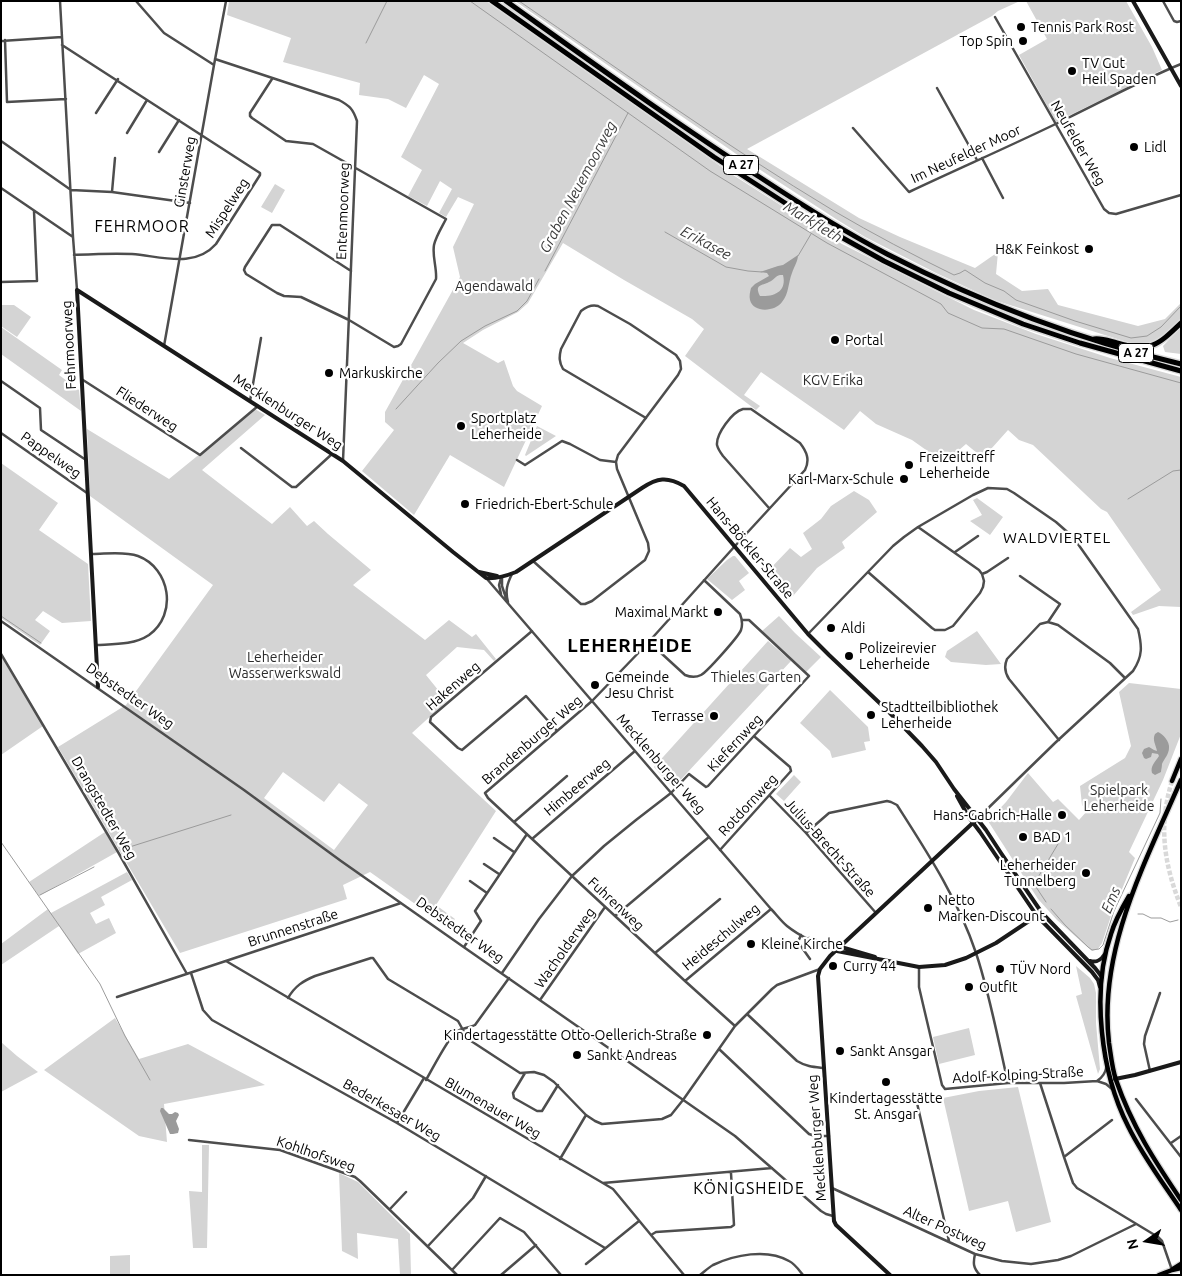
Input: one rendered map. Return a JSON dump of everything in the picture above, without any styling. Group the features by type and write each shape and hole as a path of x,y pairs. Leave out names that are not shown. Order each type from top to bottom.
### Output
{"highway":[{"name":"A 27","path":"492,1 714,157 816,223 884,261 950,293 1023,324 1080,343 1181,371"},
{"name":"A 27","path":"506,1 718,150 818,215 886,254 953,286 1016,312 1092,340 1181,364"},
{"path":"1092,340 1100,338 1133,348 1152,346 1166,337 1181,323"}],"main road":[{"path":"1172,781 1181,759"},
{"path":"1181,780 1135,885 1115,921 1105,954 1101,993 1101,1025 1107,1064 1141,1138 1181,1200"},
{"path":"1135,885 1118,939 1108,992 1107,1027 1113,1090 1128,1127 1181,1210"},
{"path":"1102,977 1110,974"},
{"path":"1102,977 1108,992"},
{"path":"1172,1270 1181,1264"},
{"path":"1159,1275 1181,1268"}],"street":[{"name":"Fehrmoorweg","path":"60,1 83,380 98,687"},
{"path":"136,1 164,33 214,65"},
{"name":"Ginsterweg","path":"164,346 226,1"},
{"path":"1133,1 1181,86"},
{"path":"1163,1 1174,20 1177,22 1181,21"},
{"name":"Neufelder Weg","path":"995,17 1104,209 1109,213 1116,214 1181,195"},
{"path":"62,37 3,40 7,102 66,99"},
{"path":"62,45 202,135"},
{"name":"Entenmoorweg","path":"215,59 338,100 348,105 354,112 357,121 343,461"},
{"name":"Im Neufelder Moor","path":"853,128 909,192 1181,64"},
{"path":"272,79 250,113 252,118 286,140 313,144 446,218 434,243 436,279 401,344 398,346 394,346 349,320 301,297 284,296 277,293 246,274 244,270 272,225 275,224 280,225 351,271"},
{"path":"96,113 118,80"},
{"path":"937,88 977,160"},
{"path":"127,133 148,100"},
{"path":"159,152 178,120"},
{"name":"Mispelweg","path":"180,260 197,257 210,251 260,175 260,173 202,135"},
{"path":"1,141 71,190 112,192 190,203"},
{"path":"112,192 115,158"},
{"path":"982,158 1003,198"},
{"path":"1,188 73,237"},
{"path":"1,282 37,280 34,211"},
{"path":"74,256 99,253 132,254 180,260"},
{"name":"Mecklenburger Weg","path":"77,290 343,461 486,578 771,909 787,925 802,936 814,942 839,949"},
{"path":"533,560 582,604 586,604 645,560 649,551 648,543 628,497 616,462 618,455 646,418 678,375 681,368 680,361 676,355 598,306 586,307 581,311 561,349 559,356 563,369 646,418"},
{"path":"250,401 261,338"},
{"name":"Fliederweg","path":"83,380 200,455 258,406"},
{"path":"1,381 40,408 42,430 86,460"},
{"name":"Brandenburger Weg","path":"485,794 487,790 592,701 649,642 734,546 805,470 808,457 800,443 751,409 743,409 734,414 720,432 717,441 718,448 769,508"},
{"name":"Pappelweg","path":"1,432 88,494"},
{"path":"517,460 525,465 562,442 570,444 600,460 616,462"},
{"path":"241,448 292,487 296,487 332,454"},
{"name":"Hans-Böckler-Straße","path":"486,578 513,574 648,484 658,480 670,480 684,486 808,634 907,729 936,762 968,816 1037,916 1095,976 1101,993"},
{"path":"288,998 298,984 306,980 371,958 375,960 388,979 458,1021 468,1039 520,1073 534,1072 544,1075 558,1085 586,1116 602,1124 662,1119 670,1115 683,1100 735,1026 778,985 820,969 876,913 1133,671 1139,661 1141,650 1138,629 1073,537 1056,522 1014,493 1006,489 988,488 918,527 904,537 808,634"},
{"path":"868,572 932,628 945,630 953,626 980,593 984,584 982,574 918,527"},
{"path":"954,552 978,536"},
{"path":"92,554 127,553 144,559 158,571 164,581 167,593 167,605 164,615 159,625 150,634 138,641 96,645"},
{"path":"982,574 1008,558"},
{"name":"Mecklenburger Weg","path":"474,570 502,577 502,586 509,604"},
{"path":"509,604 506,588 513,574"},
{"path":"1020,576 1060,604 1048,622"},
{"path":"502,577 499,583 502,595"},
{"path":"649,642 685,675 691,677 703,673 739,634 742,628 740,614 704,580"},
{"name":"Kiefernweg","path":"671,793 689,774 703,786 708,786 809,676 749,620 742,620"},
{"name":"Debstedter Weg","path":"1,621 257,798 401,903 735,1136 821,1211 833,1216 836,1225 890,1275"},
{"path":"1058,740 1009,679 1005,670 1007,660 1040,624 1048,622 1058,625 1110,663 1125,678"},
{"name":"Hakenweg","path":"532,631 431,717 430,722 462,750 526,696 557,731"},
{"name":"Drangstedter Weg","path":"1,654 189,974"},
{"name":"Rotdornweg","path":"720,850 792,771 754,737"},
{"name":"Himbeerweg","path":"532,839 635,751"},
{"path":"514,822 567,776"},
{"name":"Hans-Böckler-Straße","path":"954,790 977,819 1042,913 1090,961 1102,977"},
{"path":"502,973 538,919 572,876 604,846 671,793"},
{"name":"Fuhrenweg","path":"485,794 654,953 735,1026"},
{"name":"Julius-Brecht-Straße","path":"770,796 806,833 876,913"},
{"path":"806,833 829,813 887,801 897,805 933,861 956,904 976,953 1008,1083"},
{"path":"464,947 481,921 475,911 527,834"},
{"name":"Wacholderweg","path":"615,916 709,837"},
{"path":"494,838 514,852"},
{"path":"484,864 499,874"},
{"path":"470,881 487,893"},
{"path":"654,953 720,899"},
{"name":"Brunnenstraße","path":"118,997 401,903"},
{"name":"Wacholderweg","path":"540,1000 606,907"},
{"name":"Heideschulweg","path":"685,981 771,909"},
{"path":"839,949 866,958 919,967 945,965 963,960 1002,939 1042,913"},
{"path":"802,936 798,942 810,959"},
{"path":"1090,961 1098,961 1105,954"},
{"name":"Blumenauer Weg","path":"226,961 613,1189 684,1275"},
{"name":"Adolf-Kolping-Straße","path":"919,967 919,987 942,1085 945,1089 1008,1083 1097,1081 1106,1084 1113,1090"},
{"name":"Mecklenburger Weg","path":"820,969 818,976 833,1216"},
{"name":"Bederkesaer Weg","path":"189,974 203,1010 212,1020 397,1124 605,1248"},
{"path":"1095,976 1102,977"},
{"path":"397,1124 452,1035 463,1028 475,1025 509,978"},
{"path":"1150,1071 1144,1044 1145,1036 1160,993"},
{"path":"748,1014 797,1061 805,1066 824,1068"},
{"path":"719,1049 808,1134 829,1136"},
{"path":"1113,1079 1181,1062"},
{"name":"Adolf-Kolping-Straße","path":"1097,1081 1104,1075 1107,1064"},
{"path":"525,1073 513,1096 537,1111 542,1111 558,1085"},
{"path":"1040,1083 1073,1183 1077,1188 1162,1241 1172,1270"},
{"path":"1136,1099 1181,1157"},
{"path":"917,1103 949,1242"},
{"path":"560,1159 586,1116"},
{"path":"1064,1157 1112,1120"},
{"path":"1171,1143 1181,1136"},
{"name":"Kohlhofsweg","path":"189,1140 268,1148 291,1153 355,1177 457,1275"},
{"path":"602,1183 773,1168"},
{"path":"651,1235 656,1232 731,1227 734,1225 731,1173"},
{"path":"428,1247 473,1198 486,1176"},
{"name":"Alter Postweg","path":"832,1188 975,1254 1002,1261 1031,1264 1058,1260 1072,1256 1136,1224"},
{"path":"390,1210 406,1192"},
{"path":"452,1270 500,1218 518,1228 536,1245 561,1275"},
{"path":"586,1264 639,1221"},
{"path":"501,1275 536,1245"},
{"path":"700,1275 711,1266 754,1254 781,1257 791,1262 803,1275"},
{"path":"975,1254 973,1264 980,1275"}],"green space":[{"path":"229,1 486,1 733,175 842,244 974,310 1036,334 1110,358 1181,377 1181,607 1159,606 1133,615 1131,612 1161,590 1107,512 1101,509 1033,445 1019,440 1008,430 983,458 966,444 945,462 912,440 876,424 860,411 844,430 761,372 744,395 760,406 756,410 685,356 704,329 692,319 563,243 528,303 518,312 483,330 463,343 498,363 504,360 513,386 517,391 542,406 504,487 450,455 414,515 362,471 394,430 385,422 385,412 460,277 453,247 474,204 458,197 446,217 439,213 452,189 440,181 427,206 408,196 422,170 401,157 439,84 424,75 406,108 388,99 359,95 360,83 283,62 291,38 227,15"},
{"path":"515,1 1020,1 998,11 747,149 859,218 975,268 998,252 996,274 1022,291 1048,289 1058,305 1138,326 1165,319 1181,303 1181,319 1155,341 1138,345 994,300 936,273 865,237 836,219 742,158"},
{"name":"TV Gut Heil Spaden","path":"1026,1 1126,1 1152,47 1162,70 1056,122 1019,55 1047,39"},
{"path":"275,184 285,190 272,213 261,207"},
{"path":"1,305 14,305 31,317 17,337 1,326"},
{"path":"1,327 62,370 59,375 79,390 81,411 1,354"},
{"path":"1181,327 1181,354 1165,352 1163,346"},
{"name":"Leherheider Wasserwerkswald","path":"255,409 265,415 202,470 272,524 290,507 307,526 314,521 371,570 353,585 425,640 449,620 472,637 476,634 496,659 494,661 484,650 457,647 426,675 447,701 412,733 496,811 436,905 455,919 449,928 370,872 343,885 347,899 180,953 58,747 126,705 213,585 90,496 87,429 169,479","holes":["283,772 324,802 339,783 368,805 334,850 264,798"]},
{"path":"537,426 556,436 526,456 525,455"},
{"path":"1,463 58,503 39,530 88,564 91,621 62,623 43,611 35,620 50,631 40,645 1,618"},
{"path":"854,491 869,500 877,512 842,542 845,548 817,568 793,596 767,572 790,548 801,557 812,549 803,533 821,519 831,506"},
{"path":"977,498 1003,517 990,535 970,521 982,515 973,500"},
{"path":"733,556 749,573 739,581 745,590 732,600 707,579"},
{"path":"779,616 821,657 806,672 762,631"},
{"path":"977,631 1001,664 986,665 951,662 945,657 947,651"},
{"name":"Thieles Garten","path":"768,641 791,661 673,788 654,767"},
{"path":"1,656 43,726 1,755"},
{"name":"Spielpark Leherheide","path":"1129,683 1181,689 1181,734 1163,780 1129,852 1135,858 1112,913 1102,943 1098,949 1092,951 1057,920 1038,899 988,821 1006,802 1028,773 1053,802 1058,799 1079,820 1087,811 1082,805 1080,786 1125,758 1131,746 1119,692"},
{"path":"830,690 868,727 870,741 864,742 866,750 832,758 830,751 800,723"},
{"path":"794,775 801,782 784,801 776,794"},
{"path":"105,832 117,852 39,896 29,882"},
{"path":"127,872 132,880 101,897 105,905 90,913 96,924 109,918 116,933 78,954 59,926 1,965 1,944 48,909 51,913"},
{"path":"1076,966 1090,978 1096,993 1096,1023 1100,1069 1098,1074 1076,996 1082,994"},
{"path":"115,1018 139,1059 188,1044 265,1085 164,1104 167,1142 139,1136 44,1070"},
{"path":"969,1028 975,1055 939,1064 933,1037"},
{"path":"1,1042 38,1072 1,1092"},
{"path":"1018,1087 1051,1222 1016,1232 1008,1201 969,1211 943,1098 979,1091"},
{"path":"202,1145 209,1145 207,1248 193,1248 189,1191 202,1192"},
{"path":"339,1173 358,1182 410,1234 411,1275 400,1275 398,1239 357,1233 358,1259 342,1251"},
{"path":"130,1255 130,1275 110,1275 110,1256"}],"shaded area":[{"name":"Erikasee","path":"798,255 784,299 774,308 764,310 755,307 750,300 751,288 769,276 767,273 760,272 783,265","holes":["783,275 784,281 779,292 760,296 758,287"]},
{"path":"1158,732 1166,738 1169,748 1162,764 1161,772 1155,775 1152,773 1152,768 1159,756 1158,754 1152,753 1151,757 1146,759 1142,753 1144,749 1149,747 1157,751 1154,738"},
{"path":"161,1108 169,1114 178,1113 176,1121 179,1129 178,1133 170,1134 160,1111"}],"waterway":[{"name":"Markfleth","path":"366,43 387,1"},
{"name":"Markfleth","path":"470,1 710,171 827,243 941,304 948,313 982,328 1004,329 1076,354 1181,383"},
{"path":"519,1 754,161 863,228 954,275 965,270 985,283 1004,291 1016,300 1131,338 1147,336 1161,327 1181,306"},
{"name":"Graben Neuemoorweg","path":"545,271 628,113"},
{"name":"Erikasee","path":"665,232 726,267 762,272"},
{"name":"Erikasee","path":"798,256 811,234"},
{"name":"Graben Neuemoorweg","path":"396,409 461,341 485,326 517,311 527,301 539,279"},
{"path":"1128,499 1173,471 1181,470"},
{"path":"1,616 41,643"},
{"name":"Ems","path":"1051,909 1088,947 1092,950 1099,949 1103,945 1114,911 1160,813 1161,799"},
{"path":"120,850 231,815"},
{"name":"Ems","path":"1046,902 1034,884 1061,839"},
{"path":"1,842 100,984 125,1036 150,1080"},
{"path":"40,895 94,867"},
{"path":"1138,914 1151,918 1161,918 1170,922 1178,920"}],"tunnel":[{"path":"1172,781 1165,814 1165,845 1170,876 1181,907"}],"place":[{"name":"Tennis Park Rost","path":"1021,27"},
{"name":"Top Spin","path":"1023,41"},
{"name":"TV Gut Heil Spaden","path":"1072,71"},
{"name":"Lidl","path":"1134,147"},
{"name":"H&K Feinkost","path":"1089,249"},
{"name":"Portal","path":"835,340"},
{"name":"Markuskirche","path":"329,373"},
{"name":"Sportplatz Leherheide","path":"461,426"},
{"name":"Freizeittreff Leherheide","path":"909,465"},
{"name":"Karl-Marx-Schule","path":"904,479"},
{"name":"Friedrich-Ebert-Schule","path":"465,504"},
{"name":"Maximal Markt","path":"718,612"},
{"name":"Aldi","path":"831,628"},
{"name":"Polizeirevier Leherheide","path":"849,656"},
{"name":"Gemeinde Jesu Christ","path":"595,685"},
{"name":"Stadtteilbibliothek Leherheide","path":"871,715"},
{"name":"Terrasse","path":"714,716"},
{"name":"Hans-Gabrich-Halle","path":"1062,815"},
{"name":"BAD 1","path":"1023,837"},
{"name":"Leherheider Tunnelberg","path":"1086,873"},
{"name":"Netto Marken-Discount","path":"928,908"},
{"name":"Kleine Kirche","path":"751,944"},
{"name":"Curry 44","path":"833,966"},
{"name":"TÜV Nord","path":"1000,969"},
{"name":"Outfit","path":"969,987"},
{"name":"Kindertagesstätte Otto-Oellerich-Straße","path":"707,1035"},
{"name":"Sankt Ansgar","path":"840,1051"},
{"name":"Sankt Andreas","path":"577,1055"},
{"name":"Kindertagesstätte St. Ansgar","path":"886,1082"}],"district":[{"name":"FEHRMOOR","path":"142,227"},
{"name":"WALDVIERTEL","path":"1057,538"},
{"name":"LEHERHEIDE","path":"630,646"},
{"name":"KÖNIGSHEIDE","path":"749,1189"}],"park label":[{"name":"Agendawald","path":"494,286"},
{"name":"KGV Erika","path":"833,380"}]}
